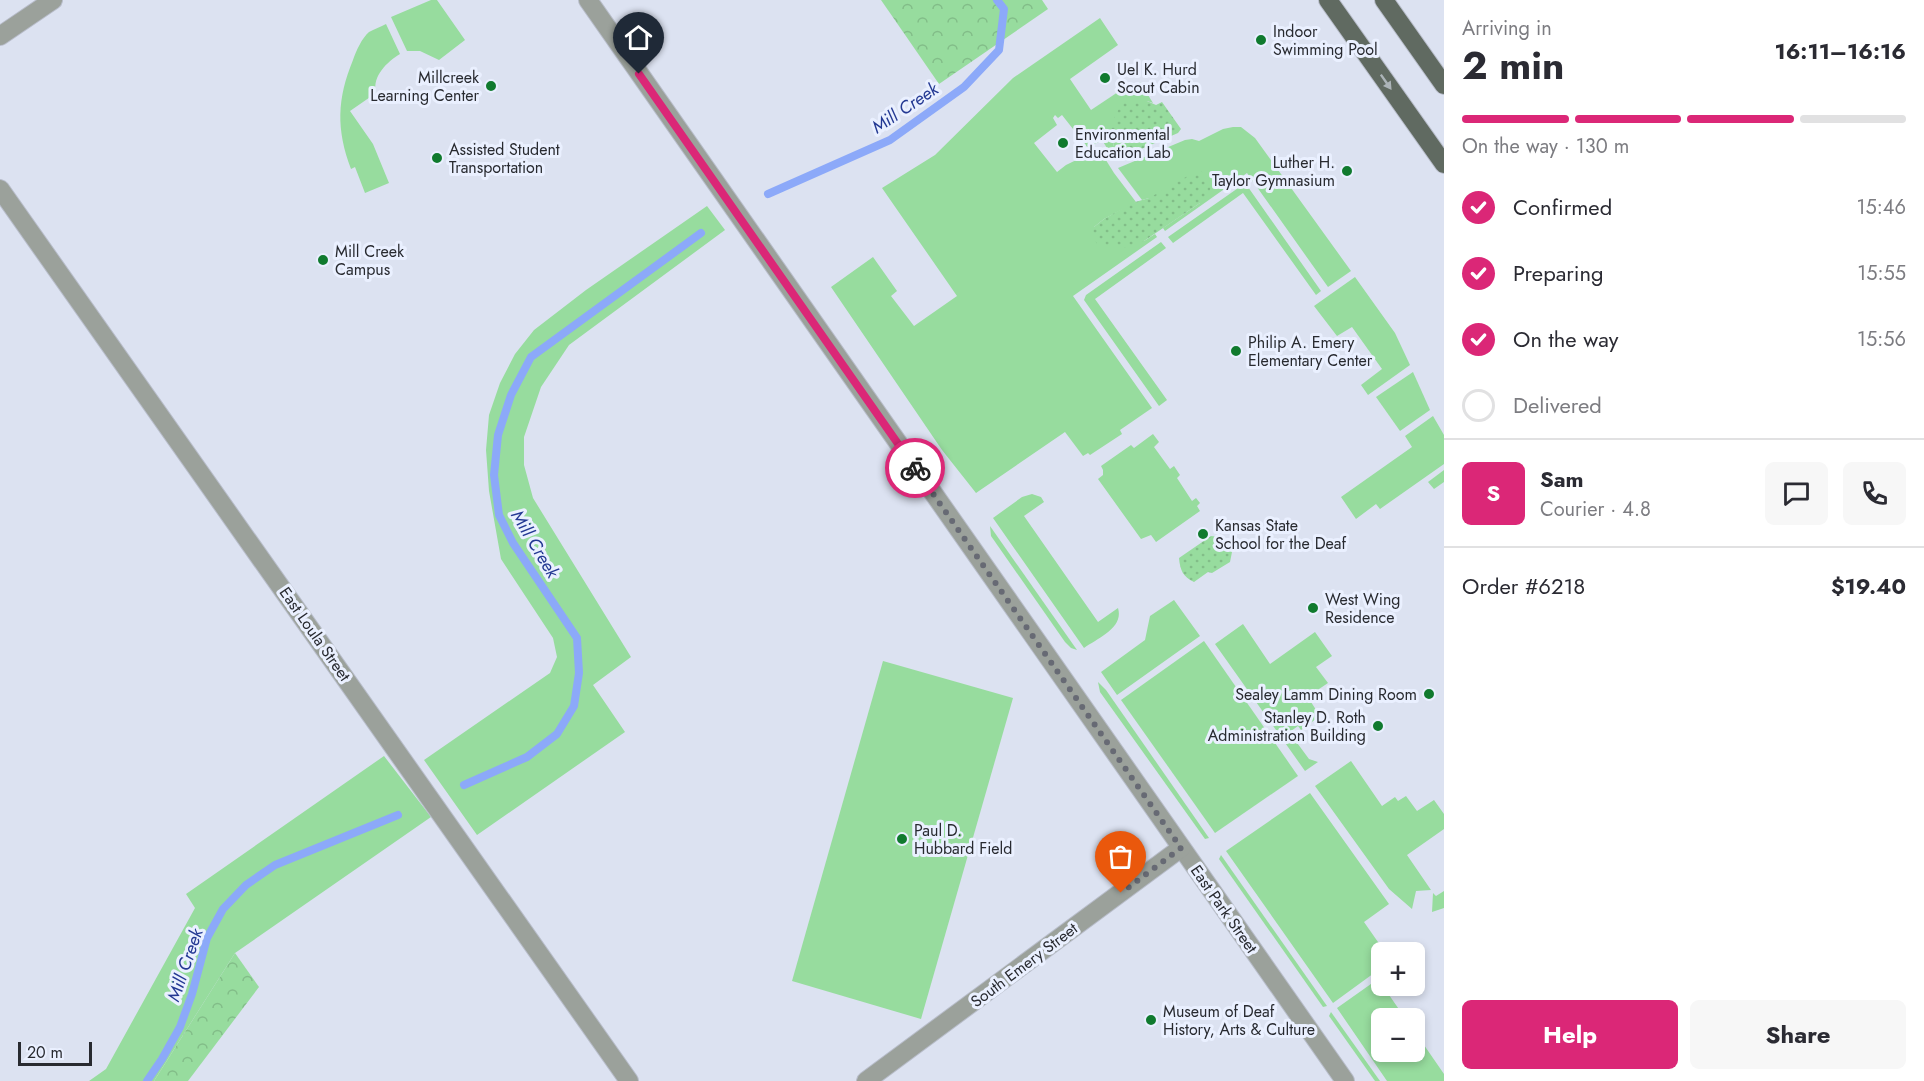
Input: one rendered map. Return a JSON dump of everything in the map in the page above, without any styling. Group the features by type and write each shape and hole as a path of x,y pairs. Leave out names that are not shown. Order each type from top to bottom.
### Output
{"main road":[{"path":"1328,0 1444,164"},
{"path":"1384,0 1444,85"}],"street":[{"path":"0,36 53,0"},
{"name":"East Park Street","path":"588,0 1345,1081"},
{"name":"East Loula Street","path":"0,189 629,1081"},
{"name":"South Emery Street","path":"866,1081 1181,848"}],"green space":[{"path":"431,0 437,0 465,40 439,60 420,51 407,51 391,17"},
{"path":"881,0 1042,0 1048,9 939,84"},
{"path":"1100,18 1118,45 1070,79 1091,110 1124,88 1127,91 1140,82 1153,103 1147,101 1111,137 1118,159 1115,161 1102,140 1088,148 1062,115 1058,118 1055,115 1053,118 1057,125 1034,143 1057,172 1066,165 1099,149 1136,202 1094,227 1144,241 1155,234 1157,237 1073,296 1152,408 1120,430 1122,434 1090,455 1088,453 1083,456 1065,432 976,493 942,450 831,287 873,257 897,291 891,296 914,326 957,296 882,188 935,155 1013,78"},
{"path":"386,24 400,54 390,61 378,75 376,93 350,111 373,144 389,183 365,193 355,167 351,169 346,154 341,127 341,101 348,74 362,41 369,32"},
{"path":"1147,101 1156,105 1162,102 1181,129 1178,133 1118,159 1111,130 1117,112 1122,103"},
{"path":"1241,127 1255,138 1351,271 1328,287 1247,173 1165,231 1163,228 1200,203 1149,198 1142,200 1118,168 1185,140 1199,141 1223,129"},
{"path":"1200,169 1211,186 1208,196 1200,203 1144,241 1124,248 1097,244 1092,235 1094,227 1104,219 1132,203 1149,198"},
{"path":"1241,186 1248,187 1321,291 1316,295 1243,193 1173,243 1168,237"},
{"path":"707,206 725,230 569,345 541,387 524,437 524,465 533,498 631,657 593,685 625,732 477,835 424,760 550,673 557,657 553,638 501,559 489,491 486,450 489,415 500,383 515,354 534,330 586,290"},
{"path":"1161,242 1166,248 1095,299 1167,400 1159,406 1084,300 1086,295"},
{"path":"1355,277 1395,333 1410,365 1368,395 1361,385 1382,369 1352,327 1337,336 1314,306"},
{"path":"1413,372 1430,410 1400,431 1376,397"},
{"path":"1433,416 1444,435 1444,464 1380,509 1376,504 1356,519 1341,497 1412,447 1405,436"},
{"path":"1153,434 1159,442 1154,447 1170,469 1174,466 1180,475 1177,478 1192,501 1196,498 1200,503 1197,506 1200,511 1156,542 1151,535 1141,539 1098,479 1103,475 1101,466 1131,445 1134,448"},
{"path":"1444,470 1444,482 1434,489 1428,482"},
{"path":"1032,494 1041,497 1044,502 1024,516 1098,622 1118,608 1119,615 1114,627 1084,648 993,518 1022,497"},
{"path":"990,526 1077,650 1065,642 991,536"},
{"path":"1211,536 1220,537 1232,552 1230,562 1212,573 1208,572 1194,582 1183,573 1179,558"},
{"path":"1174,600 1200,636 1117,695 1101,672 1145,640 1150,616"},
{"path":"1243,624 1270,664 1315,632 1332,656 1316,667 1328,683 1319,689 1322,693 1311,702 1320,716 1301,730 1298,726 1291,731 1292,736 1309,759 1318,762 1305,771 1215,644"},
{"path":"1204,641 1298,776 1215,833 1121,700"},
{"name":"Paul D. Hubbard Field","path":"883,661 1013,698 921,1019 792,981"},
{"path":"1098,682 1106,690 1209,838 1205,839 1100,692"},
{"path":"384,756 431,817 235,953 154,1081 89,1081 106,1069 195,908 186,894"},
{"path":"1351,761 1382,806 1395,797 1398,801 1406,796 1417,811 1434,800 1444,814 1444,829 1407,855 1431,890 1416,891 1412,909 1389,889 1315,786"},
{"path":"1310,793 1389,904 1364,922 1378,942 1371,942 1371,975 1333,1003 1226,851"},
{"path":"1221,855 1327,1006 1323,1007 1219,859"},
{"path":"1444,891 1444,908 1432,912 1433,893 1436,896"},
{"path":"235,953 259,987 188,1081 154,1081"},
{"path":"1371,984 1371,996 1390,996 1398,1008 1371,1008 1371,1058 1337,1008"},
{"path":"1331,1012 1380,1081 1375,1081 1329,1016"},
{"path":"1425,1046 1444,1074 1444,1081 1387,1081 1374,1062 1425,1062"}],"waterway":[{"name":"Mill Creek","path":"768,194 890,140 964,87 999,50 1004,9 997,0"},
{"name":"Mill Creek","path":"464,785 527,757 557,734 574,706 579,673 577,638 513,543 499,515 494,475 498,435 511,395 531,357 701,233"},
{"name":"Mill Creek","path":"147,1081 180,1027 192,994 207,938 223,909 246,885 275,865 398,815"}],"way so far":[{"path":"915,468 1181,848 1121,893"}],"place":[{"name":"Indoor Swimming Pool","path":"1261,40"},
{"name":"Uel K. Hurd Scout Cabin","path":"1105,78"},
{"name":"Millcreek Learning Center","path":"491,86"},
{"name":"Environmental Education Lab","path":"1063,143"},
{"name":"Assisted Student Transportation","path":"437,158"},
{"name":"Luther H. Taylor Gymnasium","path":"1347,171"},
{"name":"Mill Creek Campus","path":"323,260"},
{"name":"Philip A. Emery Elementary Center","path":"1236,351"},
{"name":"Kansas State School for the Deaf","path":"1203,534"},
{"name":"West Wing Residence","path":"1313,608"},
{"name":"Sealey Lamm Dining Room","path":"1429,694"},
{"name":"Stanley D. Roth Administration Building","path":"1378,726"},
{"name":"Paul D. Hubbard Field","path":"902,839"},
{"name":"Museum of Deaf History, Arts & Culture","path":"1151,1020"}],"route":[{"path":"639,74 915,468"}]}
